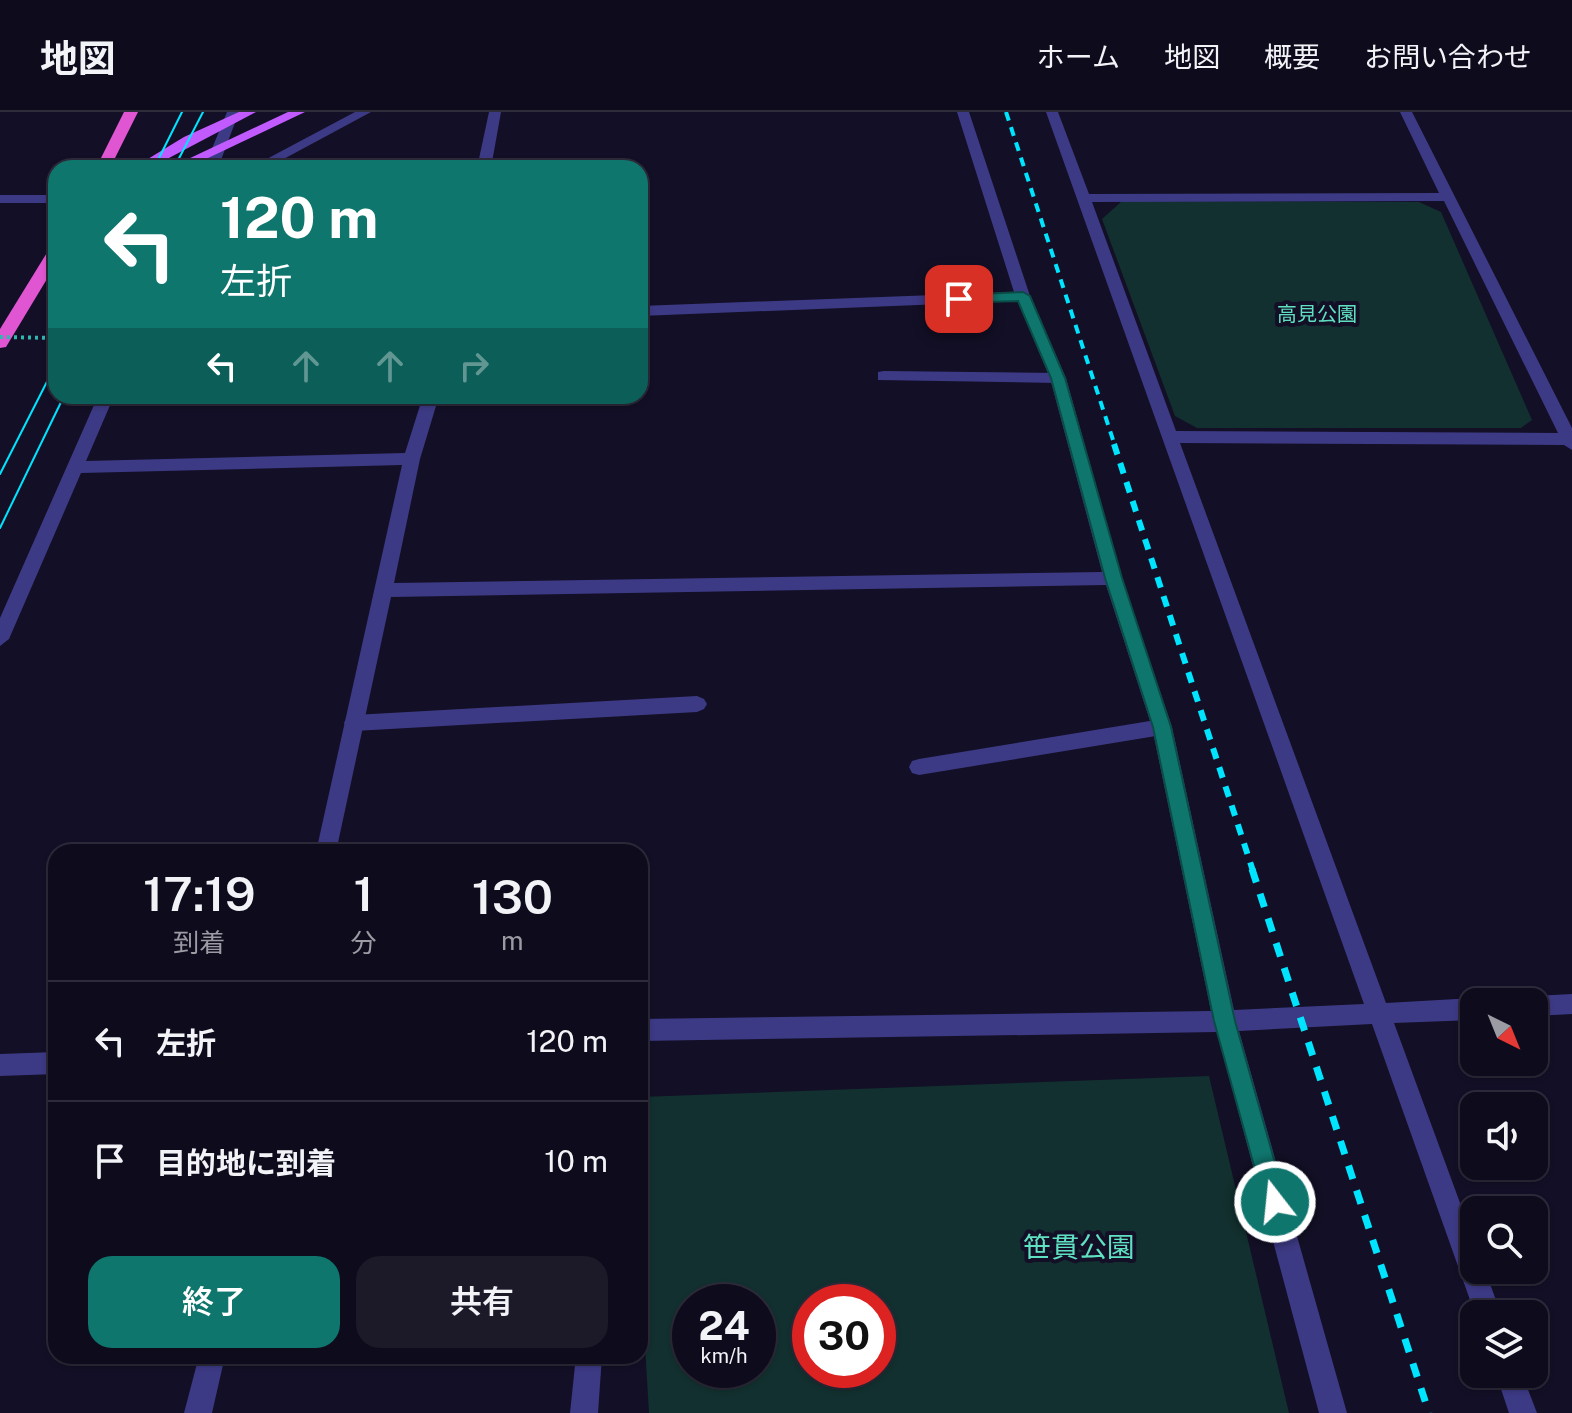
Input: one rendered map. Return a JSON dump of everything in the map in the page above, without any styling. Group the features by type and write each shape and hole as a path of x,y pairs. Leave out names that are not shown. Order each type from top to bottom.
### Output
{"highway":[{"path":"107,160 131,112"},
{"path":"0,343 48,264"}],"main road":[{"path":"154,160 230,117 247,112"},
{"path":"195,160 299,112"}],"street":[{"path":"272,160 365,112"},
{"path":"486,160 495,112"},
{"path":"963,112 1023,296 1058,378 1113,578 1162,727 1225,1021 1333,1413"},
{"path":"1052,112 1483,1300"},
{"path":"1172,437 1571,441 1406,112"},
{"path":"215,160 230,117"},
{"path":"1084,198 1449,197"},
{"path":"0,199 48,199"},
{"path":"648,311 1023,296"},
{"path":"884,376 1058,378"},
{"path":"0,639 102,404"},
{"path":"328,844 412,459 429,404"},
{"path":"73,467 412,459"},
{"path":"384,590 1113,578"},
{"path":"354,723 697,704"},
{"path":"919,767 1162,727"},
{"path":"1548,1005 1572,1004"},
{"path":"648,1030 1225,1021 1460,1010"},
{"path":"0,1065 48,1063"},
{"path":"198,1413 210,1364"},
{"path":"584,1413 588,1364"},
{"path":"1514,1388 1523,1413"}],"path":[{"path":"0,337 48,338"}],"green space":[{"name":"高見公園","path":"1122,201 1419,202 1441,212 1532,420 1521,428 1197,428 1175,416 1102,219"},
{"name":"笹貫公園","path":"1209,1076 1289,1413 649,1413 646,1364 648,1097"}],"tram line":[{"path":"158,160 182,112"},
{"path":"178,160 203,112"},
{"path":"0,474 48,380"},
{"path":"0,528 60,404"}],"railway":[{"path":"1006,112 1115,446"},
{"path":"1114,444 1253,871"},
{"path":"1252,869 1429,1413"}],"route":[{"path":"959,299 1023,296 1058,378 1113,578 1162,727 1225,1021 1275,1202"}]}
